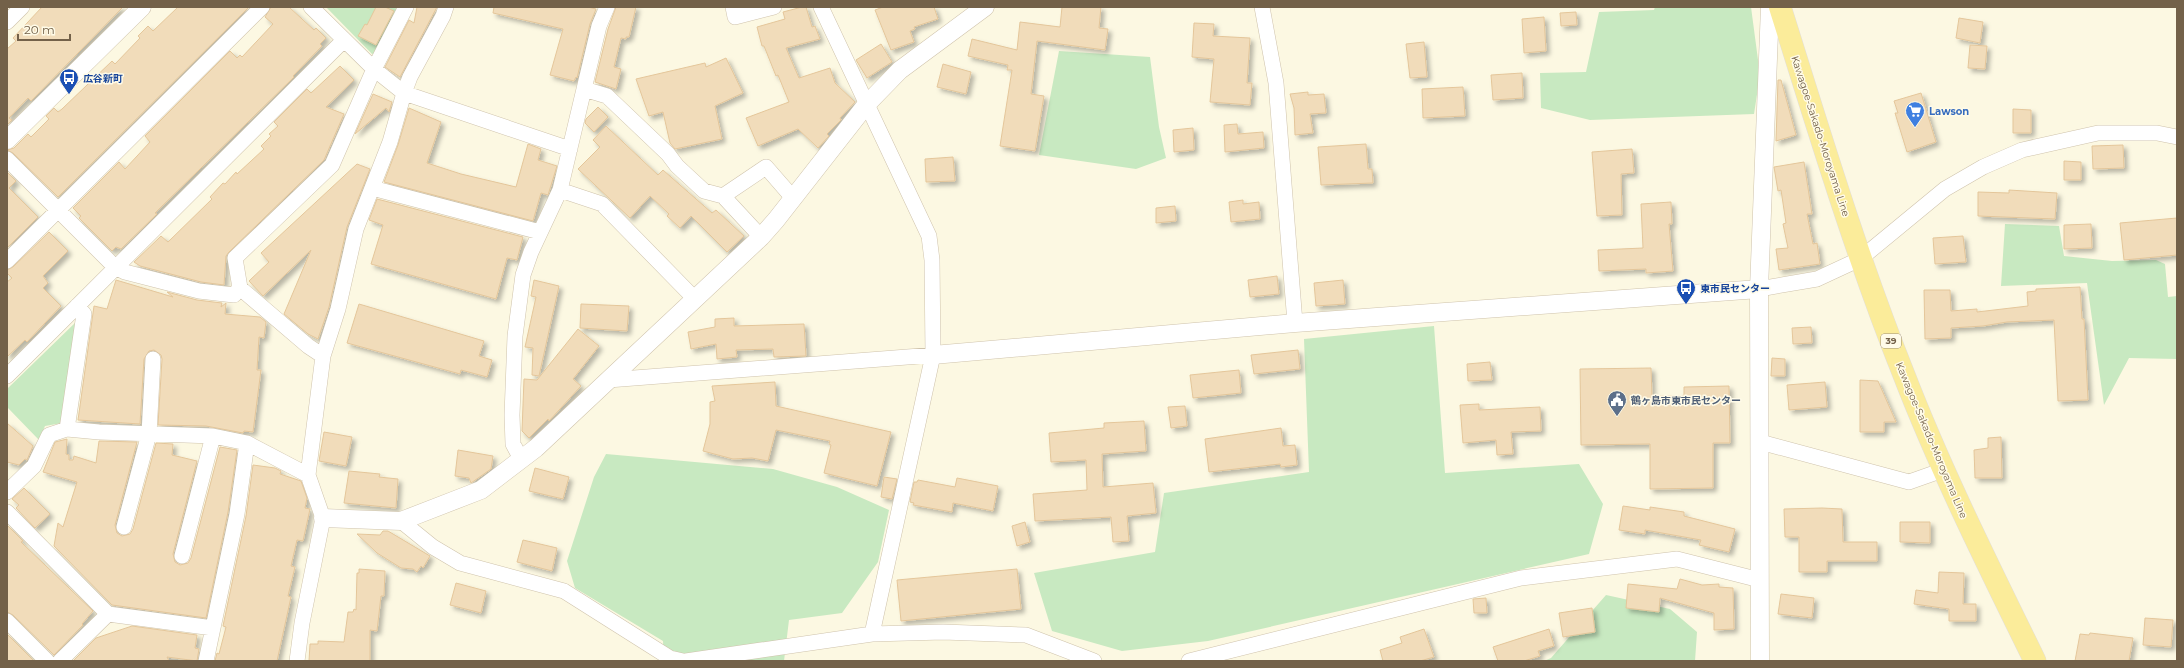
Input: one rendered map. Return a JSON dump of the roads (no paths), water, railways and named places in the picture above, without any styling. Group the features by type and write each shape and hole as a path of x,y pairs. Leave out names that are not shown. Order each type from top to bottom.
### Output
{"main road":[{"name":"Kawagoe-Sakado-Moroyama Line","path":"1780,7 1860,259 1904,376 1944,470 2035,661"}],"street":[{"path":"7,22 22,7"},
{"path":"7,140 142,7"},
{"path":"7,261 262,7"},
{"path":"311,7 374,69 404,94 570,149"},
{"path":"323,356 308,346 240,288 235,258 332,165 374,69 406,7"},
{"path":"297,661 302,623 323,518 308,475 323,356 338,310 356,229 390,142 410,77 443,16 446,7"},
{"path":"521,459 513,444 512,415 515,336 523,275 531,252 560,190 599,26 607,7"},
{"path":"733,7 735,17 774,7"},
{"path":"821,7 929,236 932,260 933,355 872,634"},
{"path":"323,518 401,521 481,490 536,448 694,298 761,237 794,198 866,105 900,70 985,7"},
{"path":"1262,7 1276,83 1295,323"},
{"path":"1760,661 1759,289 1770,7"},
{"path":"7,376 344,40"},
{"path":"584,89 607,96 668,154 677,166 704,191 723,196 761,237"},
{"path":"608,380 933,355 1295,323 1759,289 1816,279 1860,259 1945,189 1983,167 2022,150 2098,133 2157,133 2177,137"},
{"path":"7,159 115,267 125,272 199,291 234,295 240,288"},
{"path":"723,196 766,167 794,198"},
{"path":"372,188 540,232"},
{"path":"560,190 602,204 694,298"},
{"path":"67,428 84,314 77,306"},
{"path":"124,527 149,434 153,359"},
{"path":"7,492 34,466 49,435 67,428 99,432 213,436 247,443 308,475"},
{"path":"182,556 213,436"},
{"path":"1760,442 1909,482 1944,470"},
{"path":"206,661 237,514 247,443"},
{"path":"7,512 108,614 213,628"},
{"path":"401,521 433,547 460,563 564,591 670,658 684,661 872,634 943,632 1026,635 1094,661"},
{"path":"1189,661 1521,578 1677,559 1760,580"},
{"path":"60,661 108,614"},
{"path":"7,621 47,661"}],"place":[{"name":"広谷新町","path":"69,95"},
{"name":"Lawson","path":"1915,128"},
{"name":"東市民センター","path":"1686,305"},
{"name":"鶴ヶ島市東市民センター","path":"1617,417"}]}
